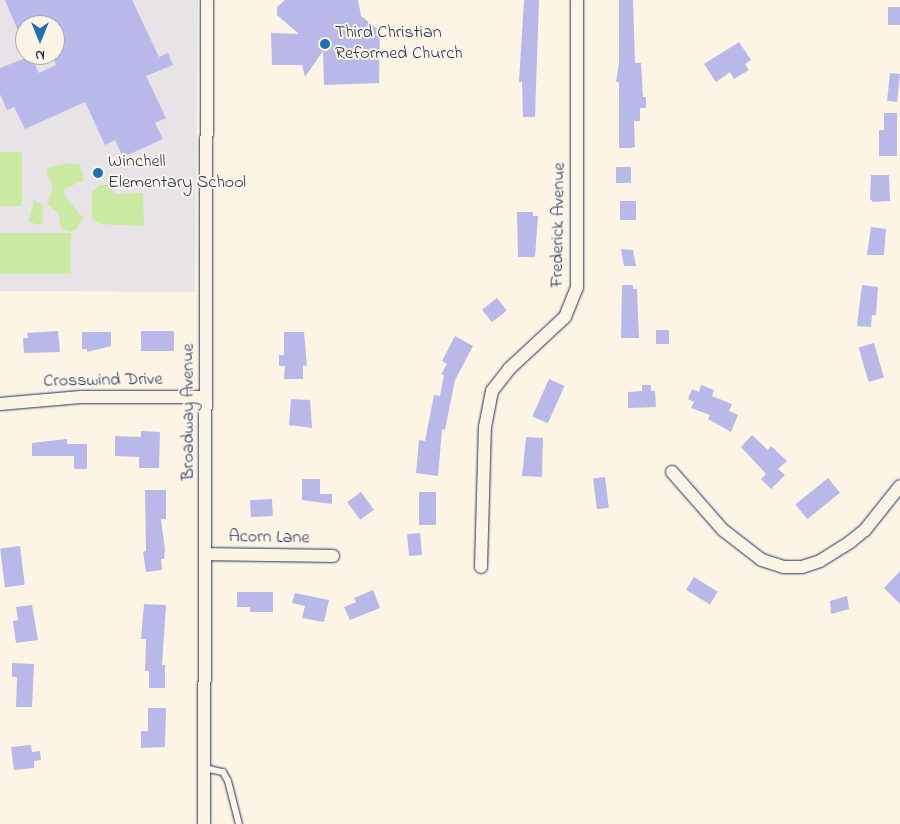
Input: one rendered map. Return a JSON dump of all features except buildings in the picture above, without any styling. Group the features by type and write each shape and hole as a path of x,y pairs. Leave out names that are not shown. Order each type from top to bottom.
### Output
{"street":[{"name":"Broadway Avenue","path":"204,824 207,0"},
{"name":"Frederick Avenue","path":"481,566 485,426 492,391 509,369 566,317 577,288 577,0"},
{"name":"Crosswind Drive","path":"0,404 81,397 206,397"},
{"path":"672,472 730,536 762,560 783,567 802,567 820,561 850,542 865,530 900,486"},
{"name":"Acorn Lane","path":"205,554 333,556"}],"lane":[{"path":"205,768 223,772 228,780 239,824"}],"shaded area":[{"name":"Winchell Elementary School","path":"0,0 198,0 195,292 0,291"}],"green space":[{"path":"0,152 22,152 22,206 0,206"},
{"path":"68,163 80,165 84,180 64,189 64,195 83,218 76,230 69,232 61,228 58,213 47,204 53,188 47,175 47,168"},
{"path":"100,185 110,185 115,194 143,193 144,226 100,224 92,218 92,192"},
{"path":"34,200 43,205 43,223 40,225 29,222"},
{"path":"0,233 71,233 71,274 0,274"}],"place":[{"name":"Third Christian Reformed Church","path":"325,44"},
{"name":"Winchell Elementary School","path":"98,173"}]}
